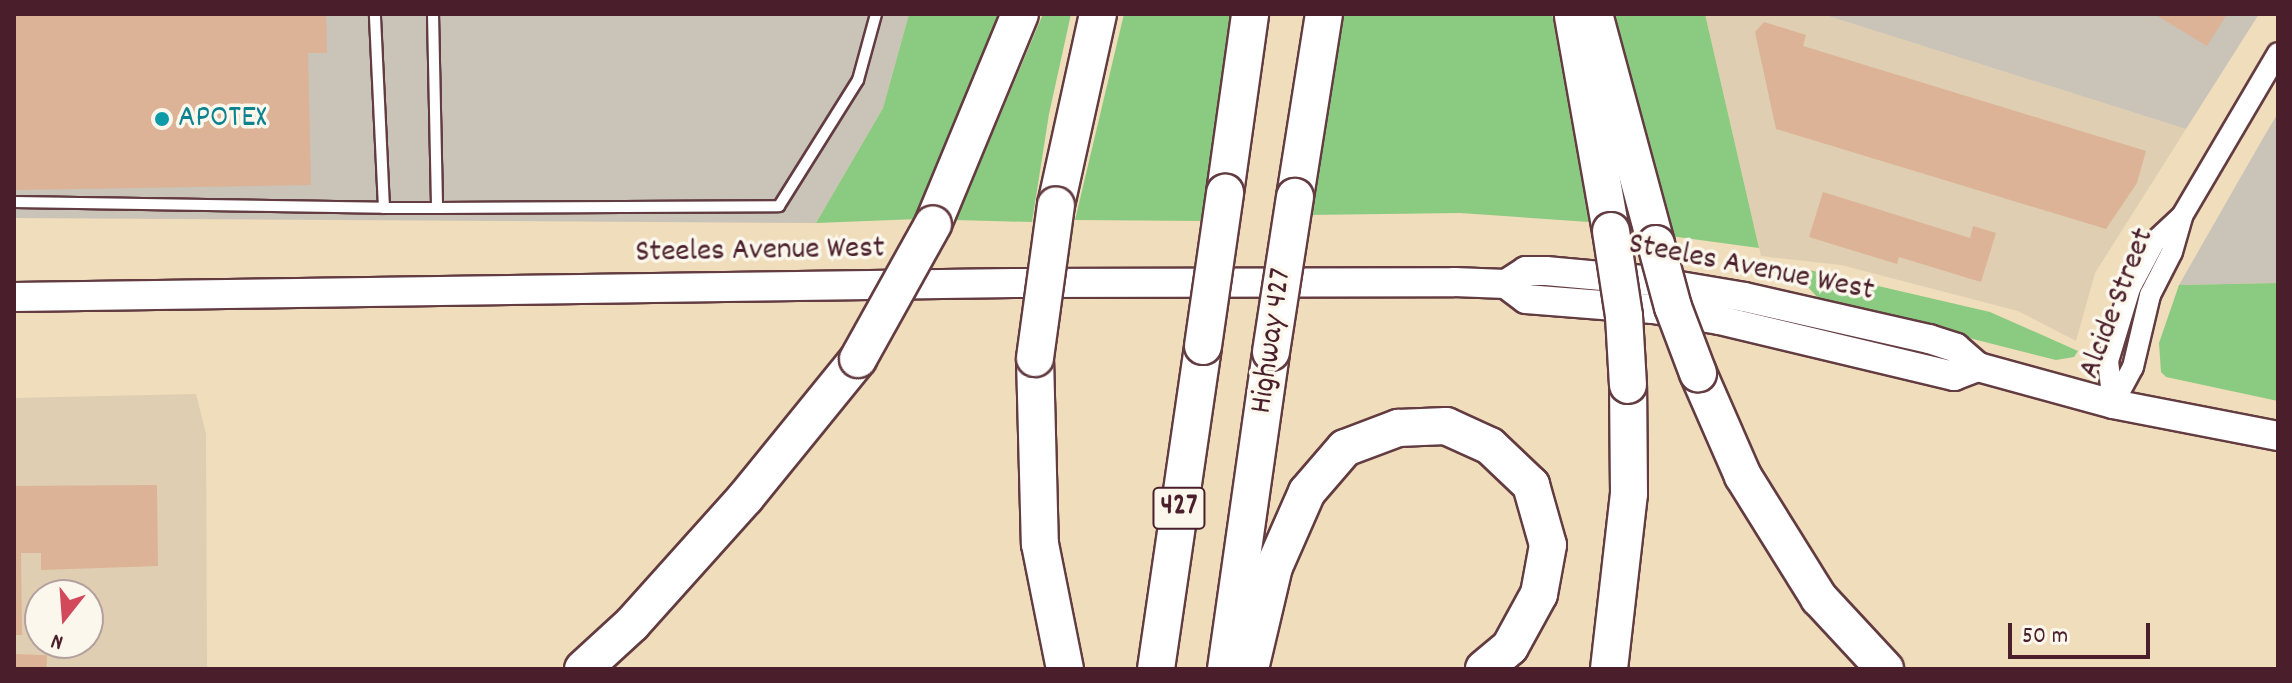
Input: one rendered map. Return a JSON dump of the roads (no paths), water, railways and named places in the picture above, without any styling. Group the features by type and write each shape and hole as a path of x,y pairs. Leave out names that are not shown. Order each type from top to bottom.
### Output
{"highway":[{"path":"583,669 632,624 746,497 858,359 933,224 1020,14"},
{"path":"1064,665 1040,544 1035,358 1056,205 1098,14"},
{"name":"427","path":"1156,669 1250,14"},
{"name":"Highway 427","path":"1226,669 1271,352 1324,14"},
{"path":"1572,14 1624,316 1628,385 1629,494 1609,669"},
{"path":"1594,14 1673,307 1743,476 1819,598 1885,669"},
{"path":"1250,669 1274,567 1307,492 1345,448 1398,428 1446,426 1490,446 1531,485 1548,545 1539,594 1510,647 1484,669"}],"main road":[{"name":"Steeles Avenue West","path":"14,297 1014,283 1506,284 1526,299 1653,309 1719,320 1954,376 1978,367 2113,404 2278,436"}],"street":[{"name":"Alcide Street","path":"2113,404 2108,361 2130,288 2155,241 2182,216 2278,53"}],"lane":[{"path":"375,14 384,208"},
{"path":"433,14 437,208"},
{"path":"14,202 384,208 779,206 858,80 876,14"}],"place":[{"name":"APOTEX","path":"162,119"}]}
